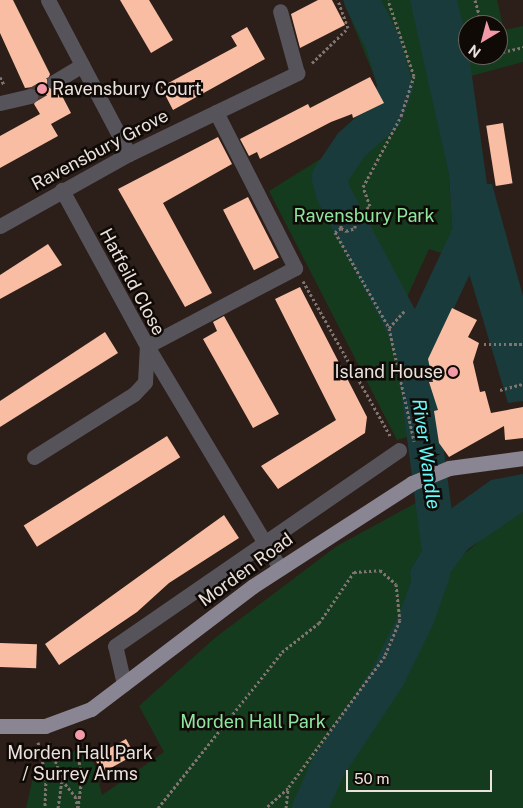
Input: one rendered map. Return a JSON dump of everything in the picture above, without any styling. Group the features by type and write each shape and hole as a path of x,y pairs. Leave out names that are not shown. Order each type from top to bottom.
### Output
{"main road":[{"name":"Morden Road","path":"0,726 35,727 68,720 124,684 280,568 359,514 420,479 449,468 493,460 523,458"}],"street":[{"path":"48,0 129,154"},
{"path":"280,11 297,72"},
{"path":"54,82 82,66"},
{"name":"Ravensbury Grove","path":"0,226 129,154 297,72"},
{"path":"0,103 30,96"},
{"path":"216,112 295,268 147,346 262,542 280,568"},
{"name":"Hatfeild Close","path":"34,457 134,394 146,382 147,346 62,190"},
{"path":"124,684 115,646 262,542 399,450"}],"path":[{"path":"297,72 311,65 348,28 338,0"},
{"path":"341,228 346,231 355,228 356,218 370,206 363,187 401,116 414,76 388,0"},
{"path":"475,0 479,15"},
{"path":"508,51 523,47"},
{"path":"341,228 340,223 346,214 356,218"},
{"path":"341,228 335,232 389,328 414,444"},
{"path":"295,268 399,450"},
{"path":"389,328 405,310"},
{"path":"484,344 523,344"},
{"path":"500,390 523,384"},
{"path":"158,808 282,652 319,623 354,572 380,570 396,584 400,620 385,656 288,788 266,808"},
{"path":"35,727 46,778 45,808"},
{"path":"77,752 82,776 78,808"},
{"path":"52,756 62,780 75,796 78,808"},
{"path":"58,808 62,780"},
{"path":"286,808 288,788"}],"green space":[{"name":"Ravensbury Park","path":"343,0 497,0 500,15 458,15 458,65 508,65 508,29 523,26 523,62 430,87 449,175 453,241 447,255 429,249 403,306 392,319 410,383 416,434 397,440 269,191 338,148 386,105"},
{"name":"Morden Hall Park","path":"423,499 424,547 410,571 456,561 495,528 523,512 523,808 26,808 36,764 54,761 89,744 102,795 164,752 139,706 216,637 337,546"}],"water":[{"path":"410,0 457,0 461,15 458,15 458,65 470,65 487,184 492,184 523,296 523,401 508,403 468,270 453,241 449,175"},
{"path":"523,474 523,512 468,549 416,618 410,571 424,547 423,499 440,491 443,508 452,508 491,480"}],"building":[{"name":"Ravensbury Court","path":"0,0 13,0 50,74 46,86 59,90 71,113 51,124 58,136 0,168 0,136 40,114 34,104 39,93 33,87 25,88 0,33"},
{"path":"120,0 149,0 173,40 151,53"},
{"path":"318,0 332,0 345,25 300,48 291,14"},
{"path":"247,27 265,59 173,110 161,87 237,46 231,36"},
{"path":"370,77 384,103 353,118 352,114 331,122 260,159 257,152 249,156 240,139 308,104 310,108"},
{"path":"503,123 513,183 496,186 486,126"},
{"path":"218,137 232,164 163,203 212,293 185,307 118,189"},
{"path":"248,197 279,258 254,270 223,210"},
{"path":"48,244 62,265 0,299 0,275"},
{"path":"300,287 367,417 365,433 278,489 261,466 336,420 275,299"},
{"name":"Island House","path":"452,308 477,320 468,337 479,343 473,362 480,392 485,391 491,413 523,407 523,438 505,440 504,426 449,457 439,443 434,411 438,410 429,382 433,382 428,359"},
{"path":"224,316 279,414 253,428 203,339 217,331 213,322"},
{"path":"105,332 118,353 0,427 0,401"},
{"path":"167,436 180,457 37,547 24,526"},
{"path":"224,515 239,538 169,583 137,612 59,665 45,644"},
{"path":"0,643 37,644 36,668 0,667"},
{"path":"126,739 135,755 102,773 94,757"}],"waterway":[{"path":"361,0 382,41 395,86 385,114 351,144 329,177 333,193 399,317 413,353"},
{"name":"River Wandle","path":"438,543 413,353 475,220"},
{"name":"River Wandle","path":"309,808 328,766 387,677 416,618 432,573"}],"tunnel":[{"path":"30,96 54,82"}],"place":[{"name":"Ravensbury Court","path":"42,89"},
{"name":"Island House","path":"453,372"},
{"name":"Morden Hall Park / Surrey Arms","path":"80,735"}]}
